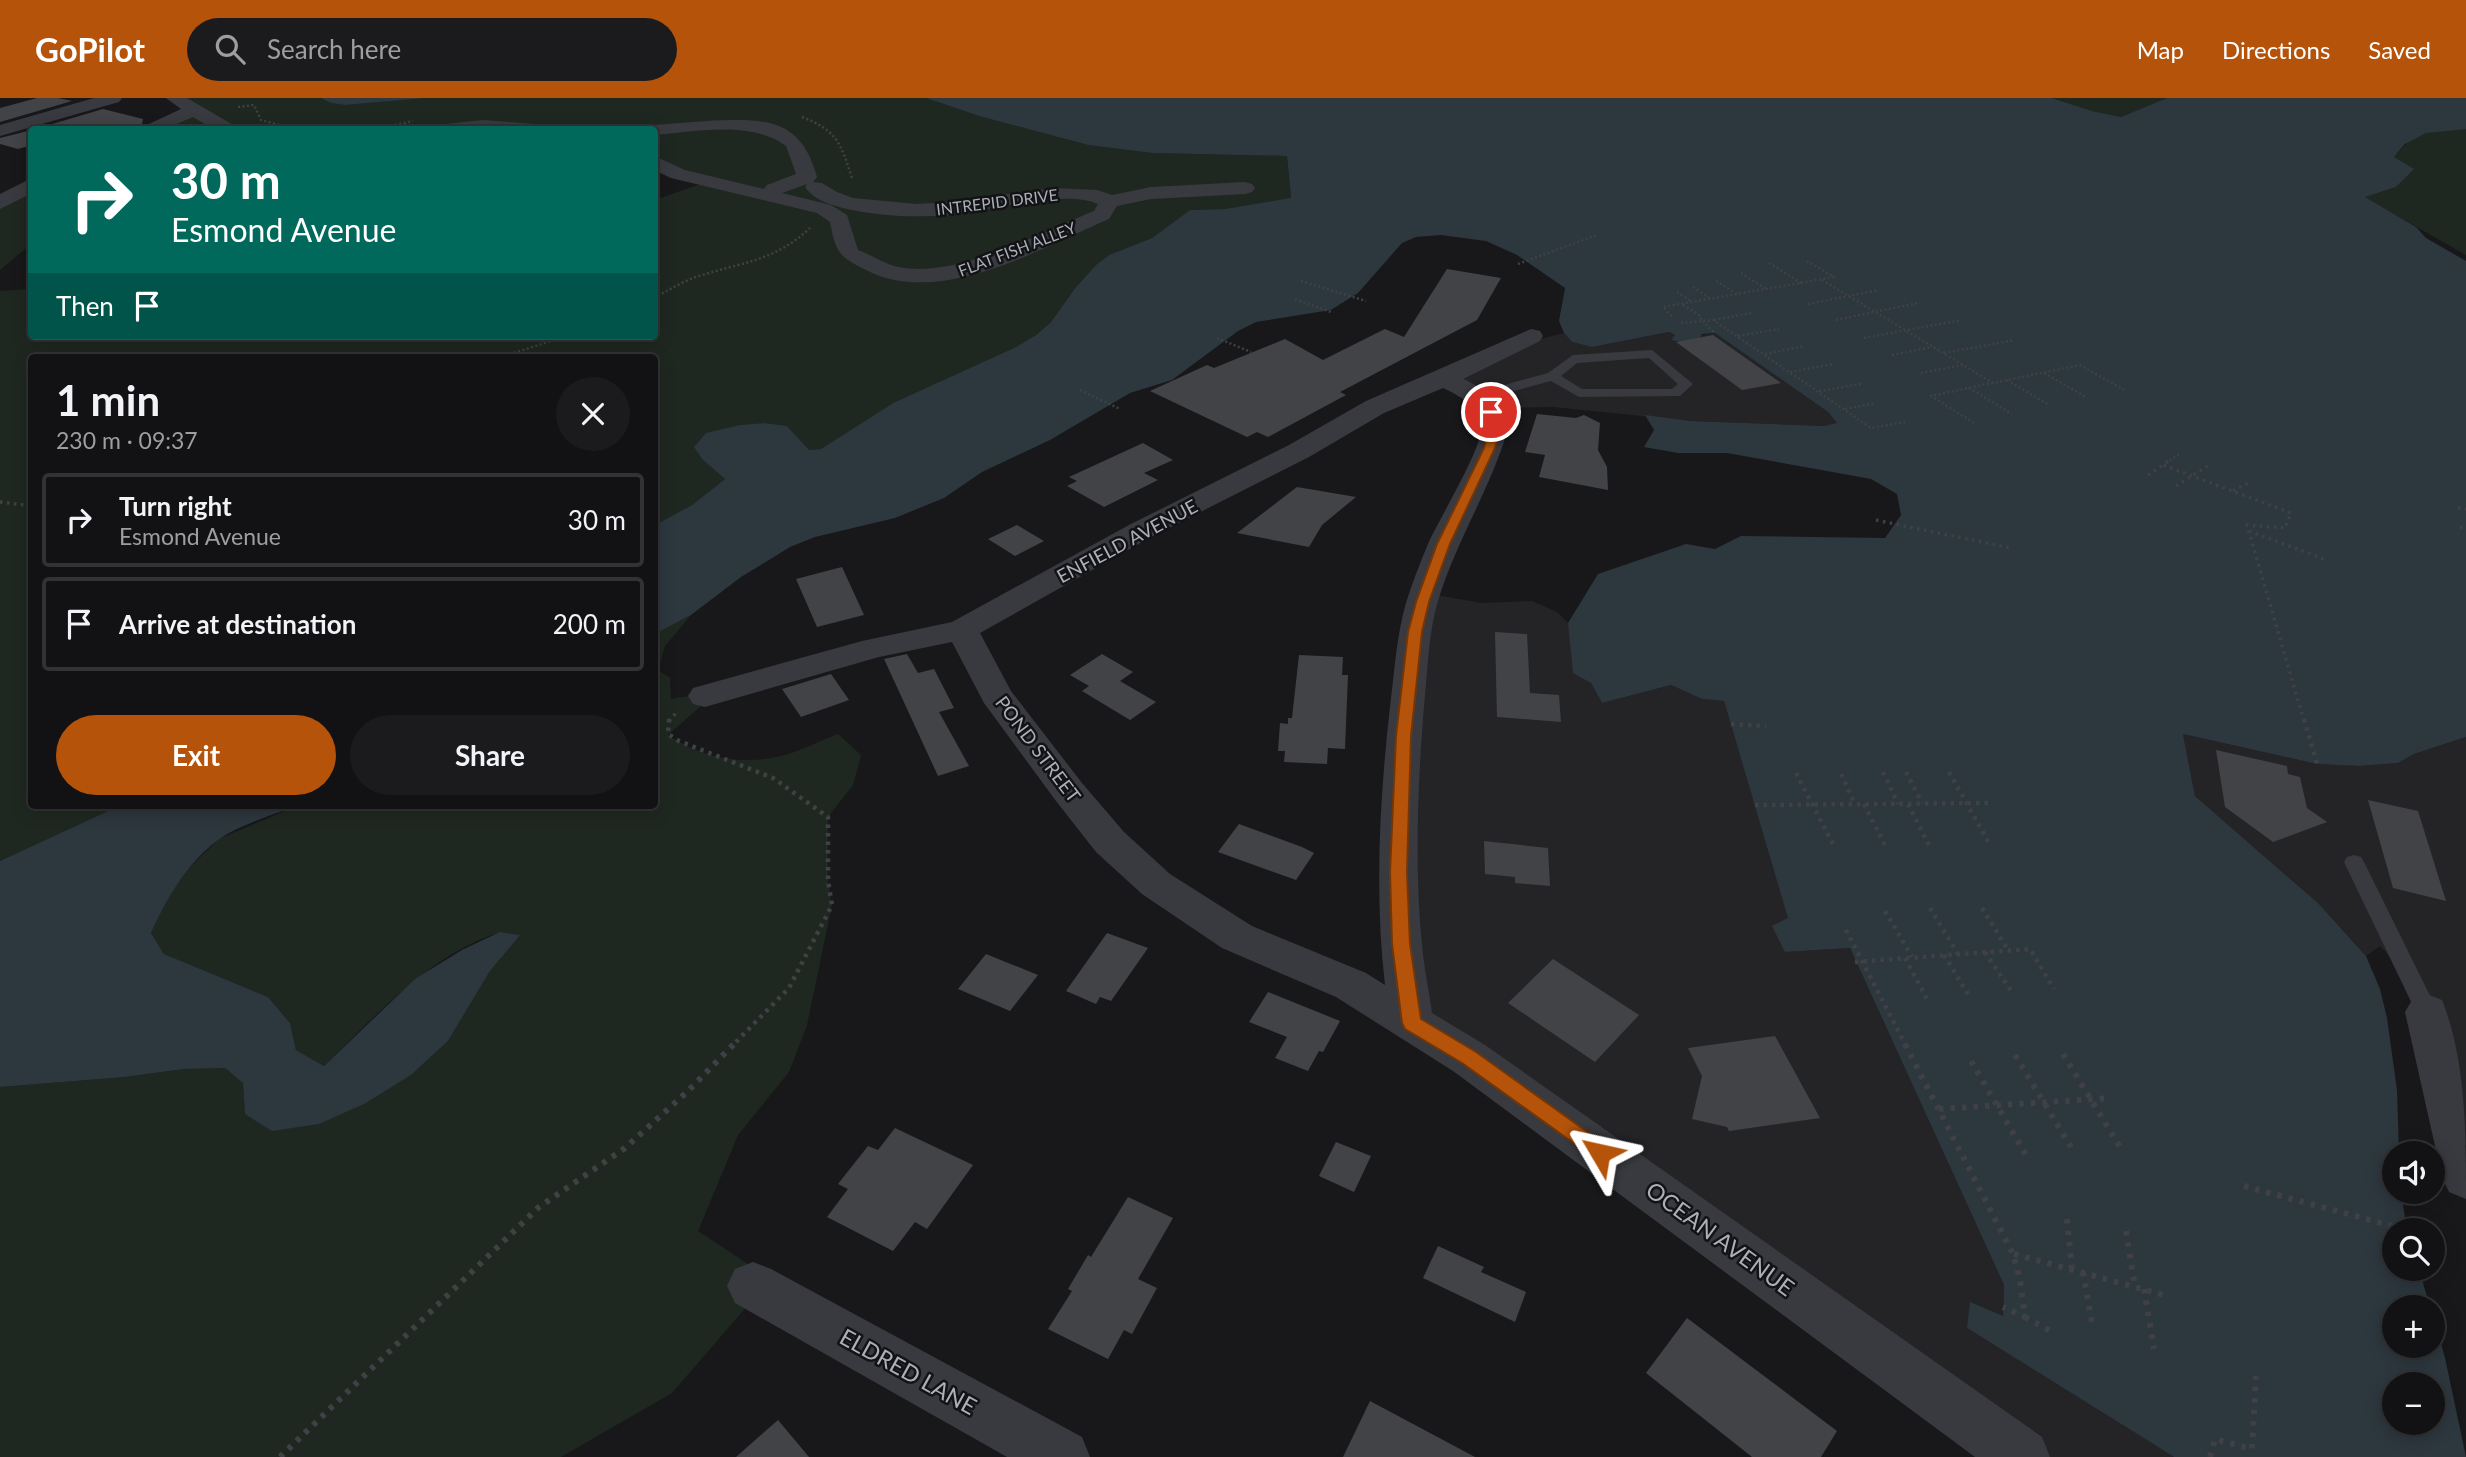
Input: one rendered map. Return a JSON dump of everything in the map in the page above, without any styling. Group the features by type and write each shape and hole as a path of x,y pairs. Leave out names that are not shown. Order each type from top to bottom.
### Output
{"street":[{"path":"0,131 113,98"},
{"path":"175,98 225,126"},
{"path":"155,126 194,110"},
{"path":"658,130 719,125 766,130 794,142 807,177 784,186 754,191"},
{"path":"474,126 496,126"},
{"path":"658,165 678,174 799,201 830,212"},
{"name":"INTREPID DRIVE","path":"807,177 811,184 826,195 868,207 890,209 957,208 1034,195 1065,193 1100,196 1110,202"},
{"path":"0,203 28,186"},
{"name":"FLAT FISH ALLEY","path":"830,212 840,219 845,246 850,254 891,273 928,277 968,270 1063,233 1102,215 1110,202 1151,193 1245,188"},
{"name":"ENFIELD AVENUE","path":"705,696 874,648 962,631 1140,531 1298,451 1375,407 1443,379 1531,336"},
{"path":"1412,1023 1401,944 1399,872 1404,736 1415,632 1422,602 1443,544 1489,448 1495,429 1491,412 1476,397 1443,379"},
{"name":"POND STREET","path":"962,631 996,695 1069,792 1126,858"},
{"name":"OCEAN AVENUE","path":"1126,858 1172,896 1237,937 1351,985 1469,1058 2022,1457"},
{"path":"2427,1012 2466,1177"},
{"name":"ELDRED LANE","path":"753,1286 1062,1457"}],"lane":[{"path":"1476,397 1553,376 1573,359 1652,354 1686,384 1675,394 1579,393 1553,376"},
{"path":"2354,862 2427,1012"}],"path":[{"path":"658,296 698,276 762,261 794,244 817,220 830,212"},
{"path":"1517,264 1597,235"},
{"path":"1672,316 1663,307 1835,277 1807,261"},
{"path":"1769,264 1801,283"},
{"path":"1741,273 1767,289"},
{"path":"1822,280 1993,383"},
{"path":"1301,281 1366,301"},
{"path":"1716,281 1738,295"},
{"path":"1693,286 1712,299"},
{"path":"1808,304 1879,289"},
{"path":"1677,292 1693,303"},
{"path":"1295,299 1331,312"},
{"path":"1836,320 1873,310 1918,303"},
{"path":"1682,305 1701,316 1701,320 1715,333"},
{"path":"1681,323 1752,313"},
{"path":"1713,320 1871,428 1905,422"},
{"path":"1864,338 1962,320"},
{"path":"1737,336 1779,329"},
{"path":"1217,338 1251,352"},
{"path":"510,354 554,340"},
{"path":"1944,353 2015,340"},
{"path":"1764,354 1804,346"},
{"path":"1892,355 1933,347"},
{"path":"1790,372 1833,364"},
{"path":"1920,373 1963,365"},
{"path":"1974,423 1931,396 2080,365 2124,390"},
{"path":"2043,373 2086,397"},
{"path":"2006,380 2049,405"},
{"path":"1818,392 1861,384"},
{"path":"1969,388 2012,414"},
{"path":"1080,390 1120,409"},
{"path":"1844,409 1876,403"},
{"path":"2148,475 2179,454"},
{"path":"2176,486 2211,464"},
{"path":"2163,465 2291,513 2285,528 2247,525 2317,764"},
{"path":"2233,491 2250,482"},
{"path":"0,502 28,506"},
{"path":"2458,508 2466,509"},
{"path":"1876,520 2011,548"},
{"path":"2460,527 2466,528"},
{"path":"2248,530 2324,559"},
{"path":"280,1457 539,1206 625,1148 688,1091 789,988 832,905 828,881 828,817 817,811 793,789 765,774 689,749 668,734 669,718 686,705 705,696"},
{"path":"1731,724 1766,726"},
{"path":"1883,772 1898,804"},
{"path":"1906,772 1922,803"},
{"path":"1949,772 1989,843"},
{"path":"1796,773 1834,846"},
{"path":"1841,774 1855,804"},
{"path":"1755,805 1990,803"},
{"path":"1864,804 1885,845"},
{"path":"1908,804 1929,845"},
{"path":"1930,908 1958,954"},
{"path":"1982,908 2008,950"},
{"path":"1885,911 1927,999"},
{"path":"1846,930 2013,1254 2020,1279 2025,1317"},
{"path":"1856,962 2029,949 2054,989"},
{"path":"1985,952 2011,990"},
{"path":"1944,955 1969,996"},
{"path":"2063,1054 2123,1152"},
{"path":"2015,1055 2074,1152"},
{"path":"1971,1061 2026,1155"},
{"path":"1940,1109 2111,1098"},
{"path":"2244,1186 2382,1223"},
{"path":"2067,1219 2072,1270"},
{"path":"2126,1231 2135,1287"},
{"path":"2013,1254 2164,1295"},
{"path":"2083,1272 2092,1328"},
{"path":"2144,1289 2154,1349"},
{"path":"2003,1307 2053,1333"},
{"path":"2210,1457 2216,1439 2252,1450 2256,1376"}],"shaded area":[{"path":"176,98 321,98 345,105 426,98 926,98 979,116 1088,145 1152,153 1287,156 1291,199 1225,209 1190,210 1152,238 1109,255 1096,265 1051,322 1036,335 1016,347 893,403 821,449 809,450 787,426 765,423 740,425 703,460 725,479 692,505 658,523 658,354 28,354 28,809 112,809 0,861 0,291 28,289 28,340 658,340 658,199 706,182 658,163 658,126 152,126 194,110"},
{"path":"321,98 426,98 345,105"},
{"path":"926,98 2052,98 2121,117 2167,98 2466,98 2466,129 2426,133 2405,144 2394,157 2414,169 2396,187 2365,197 2466,261 2466,737 2414,754 2398,763 2359,766 2317,764 2183,734 2195,796 2318,903 2366,956 2380,989 2397,1090 2399,1141 2382,1141 2382,1204 2403,1204 2405,1218 2382,1218 2382,1281 2422,1281 2427,1295 2382,1295 2382,1358 2445,1358 2466,1457 2174,1457 1967,1328 1970,1302 2003,1316 2004,1285 1850,948 1785,952 1772,926 1788,918 1724,701 1702,699 1671,685 1602,703 1591,683 1573,673 1568,623 1598,574 1686,544 1715,549 1741,536 1885,538 1901,515 1897,494 1871,479 1727,453 1678,453 1644,447 1654,430 1645,415 1690,421 1824,426 1837,423 1828,412 1715,333 1702,334 1697,344 1671,340 1675,335 1669,332 1592,347 1572,342 1559,321 1565,288 1517,255 1486,241 1441,235 1416,237 1402,243 1358,293 1331,310 1256,322 1238,331 1172,380 1130,393 1050,440 982,472 944,498 895,518 815,537 790,547 741,577 691,615 658,632 658,523 692,505 725,479 703,460 694,447 706,433 740,425 765,423 787,426 809,450 821,449 893,403 1016,347 1036,335 1051,322 1096,265 1109,255 1152,238 1190,210 1225,209 1291,198 1287,156 1152,153 1088,145 979,116"},
{"path":"2052,98 2167,98 2121,117"},
{"path":"2466,129 2466,255 2364,197 2396,187 2413,169 2394,157 2410,140 2426,133"},
{"path":"28,186 28,247 0,270 0,204"},
{"path":"1669,332 1675,335 1672,340 1715,333 1828,412 1838,424 1824,426 1690,421 1553,407 1491,408 1455,383 1516,346 1564,333 1572,342 1592,347"},
{"path":"1430,594 1482,603 1532,601 1557,612 1568,623 1591,683 1602,703 1671,685 1702,699 1724,701 1789,919 1773,927 1786,952 1850,948 2004,1285 2003,1316 1967,1328 2174,1457 2031,1457 1425,1027 1397,870"},
{"path":"691,615 665,646 658,670 658,632"},
{"path":"658,670 670,678 671,699 718,691 668,735 693,749 720,757 762,759 785,755 838,734 861,755 853,785 828,817 828,881 832,905 807,1025 789,1072 738,1135 698,1231 757,1270 755,1297 672,1393 561,1457 0,1457 0,1087 125,1077 184,1069 225,1068 243,1083 245,1114 366,1103 411,1075 448,1041 490,971 519,935 498,933 450,955 404,989 324,1066 296,1050 290,1023 268,997 164,954 151,933 168,896 187,870 219,839 290,809 658,809"},
{"path":"2183,734 2317,764 2359,766 2398,763 2414,754 2466,737 2466,1145 2454,1140 2401,969 2380,946 2366,956 2318,903 2195,796"},
{"path":"112,809 288,809 236,829 207,849 179,882 151,933 164,954 268,997 290,1023 296,1050 324,1066 415,979 462,950 500,932 520,935 490,971 448,1041 411,1075 366,1103 319,1124 272,1131 245,1114 243,1083 225,1068 184,1069 125,1077 0,1087 0,861"}],"building":[{"path":"37,98 72,101 0,122 0,108"},
{"path":"103,109 143,119 139,126 46,126"},
{"path":"28,131 28,146 18,149 0,144 0,138"},
{"path":"1447,269 1501,278 1477,320 1340,392 1346,395 1268,437 1257,432 1247,437 1150,391 1207,365 1214,368 1285,339 1323,360 1385,329 1404,337"},
{"path":"1713,335 1781,383 1742,390 1676,342"},
{"path":"1537,414 1576,418 1584,415 1600,423 1598,450 1607,467 1608,490 1539,477 1545,455 1525,452"},
{"path":"1143,443 1173,460 1144,473 1158,480 1104,507 1067,486 1077,481 1069,477"},
{"path":"1297,487 1356,497 1322,525 1309,547 1237,533"},
{"path":"1017,525 1044,541 1015,556 988,539"},
{"path":"842,567 864,615 817,627 796,579"},
{"path":"1495,632 1527,634 1530,693 1559,695 1561,722 1497,717"},
{"path":"907,654 918,673 934,669 954,708 939,712 969,766 938,776 884,659"},
{"path":"1102,654 1133,672 1120,681 1156,702 1130,720 1082,691 1089,686 1070,675"},
{"path":"1299,655 1343,657 1342,675 1348,675 1345,749 1328,748 1327,764 1284,762 1285,751 1278,751 1280,723 1288,724 1288,718 1292,718"},
{"path":"831,674 849,700 801,717 782,689"},
{"path":"2216,750 2287,766 2288,774 2300,777 2307,808 2327,822 2273,842 2225,807"},
{"path":"2368,800 2418,811 2446,901 2393,888"},
{"path":"1239,824 1314,853 1296,880 1218,852"},
{"path":"1484,841 1548,848 1550,886 1515,883 1515,877 1485,874"},
{"path":"1107,933 1148,948 1111,1001 1100,997 1096,1004 1066,991"},
{"path":"986,954 1038,975 1010,1011 958,989"},
{"path":"1553,959 1639,1015 1595,1062 1508,1003"},
{"path":"1268,992 1340,1021 1323,1052 1319,1051 1308,1071 1275,1058 1287,1037 1249,1022"},
{"path":"1775,1036 1820,1118 1729,1131 1727,1127 1692,1119 1702,1076 1688,1048"},
{"path":"895,1128 973,1165 927,1229 915,1222 893,1251 827,1217 848,1189 838,1184 868,1146 878,1150"},
{"path":"1336,1142 1371,1156 1354,1192 1319,1176"},
{"path":"1128,1197 1173,1218 1138,1279 1157,1288 1132,1334 1124,1330 1108,1359 1048,1329 1072,1291 1068,1289 1088,1255 1091,1257"},
{"path":"1438,1246 1484,1267 1481,1272 1526,1292 1515,1322 1423,1278"},
{"path":"1687,1318 1837,1431 1821,1457 1752,1457 1646,1373"},
{"path":"1370,1401 1475,1457 1343,1457"},
{"path":"778,1420 809,1457 736,1457"}],"route":[{"path":"1491,412 1495,429 1489,448 1443,544 1422,602 1415,632 1404,736 1399,872 1401,944 1412,1023 1469,1058 1600,1153"}]}
